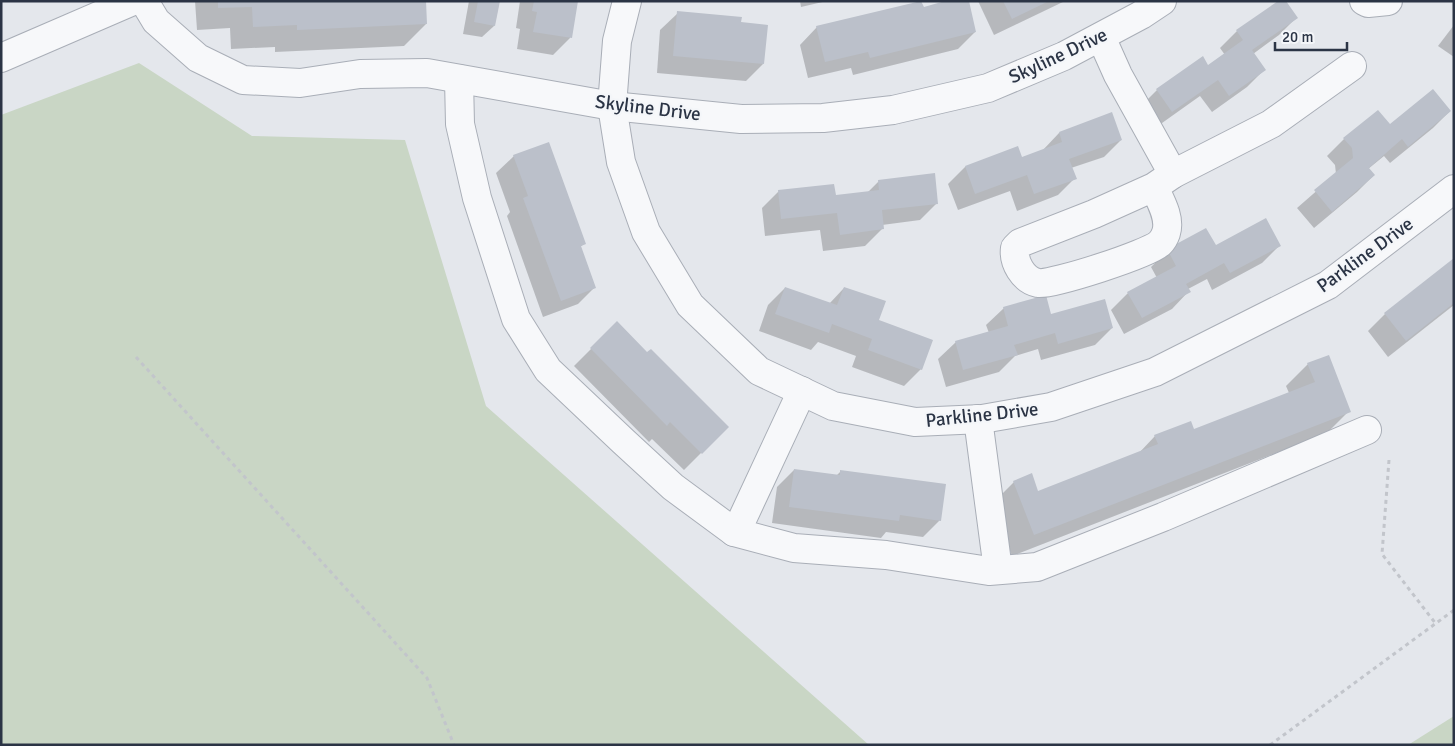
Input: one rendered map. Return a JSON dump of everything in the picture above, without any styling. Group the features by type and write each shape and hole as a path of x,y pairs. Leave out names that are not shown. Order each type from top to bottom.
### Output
{"street":[{"path":"1,38 87,1"},
{"path":"1,58 133,1"},
{"name":"Skyline Drive","path":"144,1 156,21 198,58 243,80 300,83 360,74 427,73 612,106 741,119 823,118 893,110 988,88 1064,56 1141,15 1160,2"},
{"name":"Parkline Drive","path":"627,1 617,41 612,106 621,162 646,232 690,305 759,370 833,406 915,422 978,419 1051,407 1155,372 1328,285 1454,189"},
{"path":"1364,1 1368,3 1388,1"},
{"path":"1101,37 1164,180 1166,232 1160,243 1138,254 1064,278 1039,283 1026,278 1019,268 1014,254 1015,248 1020,243 1094,214 1164,180 1272,124 1352,66"},
{"path":"459,79 460,124 477,198 516,319 548,370 673,486 734,532 794,548 886,555 989,571 1037,567 1163,517 1367,430"},
{"path":"734,532 739,526 802,391"},
{"path":"978,419 998,570"}],"path":[{"path":"136,357 427,678 454,745"},
{"path":"1389,460 1382,554 1436,624"},
{"path":"1270,745 1454,610"}],"green space":[{"path":"139,63 252,136 405,140 486,406 869,745 1,745 1,115"},
{"path":"1454,716 1454,745 1408,745"}],"building":[{"path":"218,1 426,1 427,24 297,30 297,25 253,27 252,7 218,8"},
{"path":"478,1 500,1 495,26 474,22"},
{"path":"534,1 578,1 572,38 533,32 537,12 532,11"},
{"path":"921,1 924,7 945,1 969,1 976,32 870,58 868,52 825,62 816,26"},
{"path":"1003,1 1049,1 1012,19"},
{"path":"1278,1 1286,1 1298,18 1252,50 1266,70 1229,96 1218,80 1172,112 1156,89 1203,56 1208,65 1243,40 1236,30"},
{"path":"677,11 742,17 741,22 768,25 764,64 673,56"},
{"path":"1433,89 1451,111 1408,147 1402,139 1369,168 1375,175 1332,212 1314,190 1353,158 1352,148 1343,138 1378,110 1390,124"},
{"path":"1112,112 1122,140 1069,159 1077,179 1034,194 1027,175 975,194 965,166 1018,146 1022,157 1062,142 1059,132"},
{"path":"549,142 586,244 581,246 596,288 561,301 523,198 528,196 513,155"},
{"path":"935,173 938,204 882,210 884,229 840,235 837,213 781,219 778,190 834,184 836,195 879,190 878,180"},
{"path":"1266,218 1281,246 1230,273 1224,263 1186,284 1191,292 1142,318 1127,292 1176,266 1167,249 1206,228 1216,245"},
{"path":"1454,258 1454,303 1406,341 1384,313"},
{"path":"785,287 837,305 844,287 886,301 879,320 933,340 922,370 868,350 872,339 832,324 829,333 775,314"},
{"path":"1046,295 1051,314 1105,299 1113,328 1058,344 1055,333 1014,345 1018,355 963,370 955,341 1008,326 1003,307"},
{"path":"617,321 647,352 651,349 729,427 702,454 670,422 667,426 590,348"},
{"path":"1329,355 1351,412 1034,535 1013,481 1032,473 1038,491 1158,444 1154,435 1191,421 1194,429 1315,382 1307,363"},
{"path":"794,469 840,475 840,470 946,484 941,521 900,515 899,521 789,507"}]}
